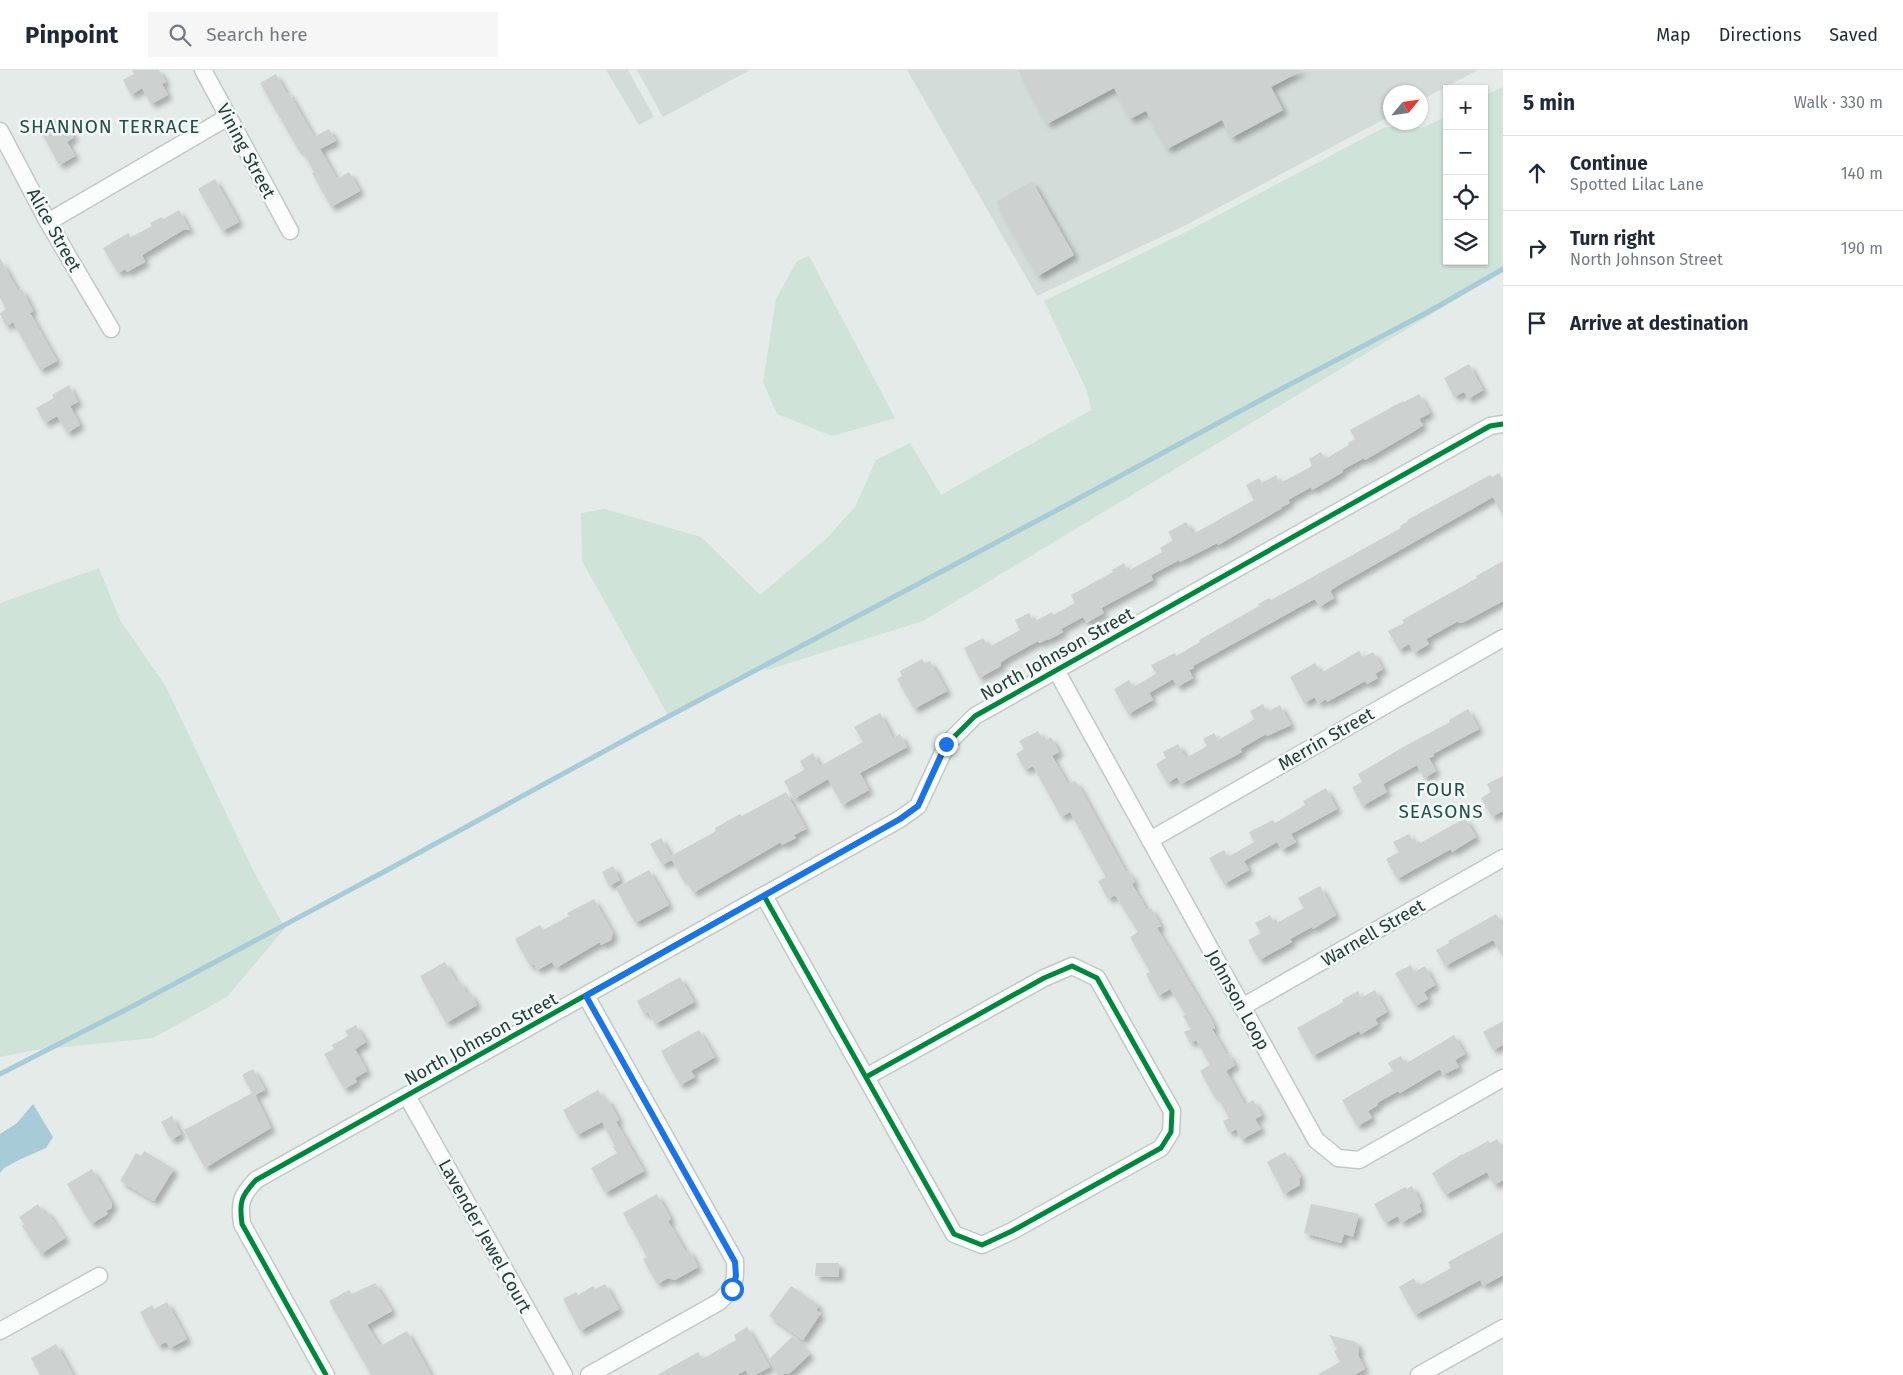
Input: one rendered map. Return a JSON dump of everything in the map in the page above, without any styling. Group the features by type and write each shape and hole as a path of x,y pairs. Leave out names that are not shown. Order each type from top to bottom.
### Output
{"street":[{"name":"Vining Street","path":"203,70 290,231"},
{"path":"48,222 228,117"},
{"name":"Alice Street","path":"0,131 48,222 111,329"},
{"name":"North Johnson Street","path":"326,1375 242,1224 239,1206 245,1192 256,1180 900,819 918,806 946,744 975,716 1490,426 1503,424"},
{"name":"Merrin Street","path":"1150,840 1503,638"},
{"name":"Johnson Loop","path":"1056,670 1316,1140 1338,1158 1359,1160 1503,1078"},
{"name":"Warnell Street","path":"1242,1007 1503,858"},
{"path":"764,896 954,1234 982,1245 1012,1231 1161,1148 1171,1132 1172,1111 1098,978 1072,966 1044,978 866,1077"},
{"path":"586,996 735,1262 736,1276 732,1289 719,1302 589,1375"},
{"name":"Lavender Jewel Court","path":"408,1096 564,1375"},
{"path":"0,1331 99,1276"},
{"path":"1419,1375 1503,1328"}],"shaded area":[{"path":"606,70 628,70 654,117 639,125"},
{"path":"637,70 750,70 663,117"},
{"path":"907,70 1478,70 1450,85 1443,85 1443,88 1428,96 1428,85 1383,85 1383,120 1186,225 1037,296"}],"green space":[{"path":"1503,87 1503,271 923,621 767,670 764,665 669,717 582,561 581,513 605,509 701,537 760,595 826,539 855,507 876,460 910,443 941,495 1091,410 1087,391 1044,301 1188,231 1383,128 1383,130 1428,130 1428,125 1443,118 1443,265 1488,265 1488,94"},
{"path":"809,256 895,418 832,436 777,414 763,382 776,299 797,261"},
{"path":"99,568 120,620 165,685 254,872 285,928 227,997 153,1038 36,1050 0,1057 0,603"}],"water":[{"path":"33,1104 53,1137 46,1148 4,1168 0,1173 0,1134 17,1123"}],"building":[{"path":"132,70 159,70 166,82 162,84 168,95 151,104 142,88 131,95 123,80 134,74"},
{"path":"1018,70 1303,70 1271,87 1283,110 1231,138 1222,120 1167,149 1146,111 1130,119 1114,88 1047,124"},
{"path":"276,74 314,137 329,129 336,141 320,149 337,179 349,172 360,191 331,207 312,173 314,172 302,150 299,151 260,83"},
{"path":"54,118 60,129 67,125 74,137 67,142 75,156 59,165 38,126"},
{"path":"215,179 239,222 222,231 198,189"},
{"path":"1032,181 1074,255 1038,276 996,202"},
{"path":"179,210 190,230 183,230 142,255 145,262 127,272 125,269 118,273 103,248 128,233 131,237 152,226 150,223 162,217 163,219"},
{"path":"0,258 18,291 22,289 33,311 30,313 57,361 40,370 13,322 6,326 0,314 6,309 0,298"},
{"path":"1469,364 1483,390 1468,399 1464,392 1454,397 1444,378"},
{"path":"69,385 78,402 70,406 80,425 67,433 57,416 45,423 36,408 54,398 52,395"},
{"path":"1419,394 1430,413 1419,419 1423,425 1416,430 1365,460 1364,458 1342,470 1343,472 1312,490 1311,487 1288,500 1290,503 1218,545 1217,543 1180,562 1179,560 1151,575 1153,580 1101,608 1104,613 1086,623 1083,617 1061,629 1063,632 1048,640 1039,643 1038,641 1009,657 1000,663 1001,666 979,678 964,648 983,638 989,647 1020,630 1015,620 1029,613 1034,622 1052,612 1053,615 1075,603 1071,595 1113,572 1112,570 1124,563 1128,571 1162,552 1160,548 1173,540 1168,532 1186,522 1193,534 1254,500 1246,485 1259,478 1262,483 1276,475 1280,483 1288,479 1312,466 1309,459 1321,452 1325,459 1349,445 1348,443 1355,439 1350,430"},
{"path":"1499,473 1503,480 1503,516 1493,497 1337,586 1330,591 1334,598 1319,607 1315,599 1193,666 1194,668 1189,670 1193,678 1177,687 1173,679 1149,693 1153,700 1128,714 1114,689 1129,680 1133,687 1156,674 1151,665 1175,653 1176,656 1200,642 1199,640 1259,606 1258,604 1269,598 1271,600 1401,528 1400,526 1407,520 1490,475 1492,477"},
{"path":"1503,561 1503,601 1464,622 1459,623 1458,621 1426,639 1429,644 1414,653 1409,644 1399,650 1388,631 1404,623 1402,620 1477,578 1476,576"},
{"path":"1359,651 1363,657 1373,652 1383,669 1375,674 1378,678 1367,684 1365,681 1327,702 1326,699 1318,704 1315,697 1304,703 1290,677 1315,663 1321,673"},
{"path":"922,659 925,663 930,661 947,691 914,709 897,679 902,676 900,671"},
{"path":"1263,704 1267,712 1280,705 1291,725 1267,736 1266,734 1240,749 1242,752 1181,784 1177,777 1167,783 1156,764 1166,758 1163,752 1178,744 1186,758 1207,746 1203,739 1214,733 1218,740 1254,719 1250,711"},
{"path":"1468,709 1479,729 1433,754 1434,756 1429,758 1436,771 1424,778 1417,765 1383,784 1387,792 1362,806 1352,787 1362,782 1358,774 1450,722 1449,720"},
{"path":"880,713 893,738 900,734 907,747 860,773 869,790 842,805 828,779 794,799 784,781 804,770 800,761 813,753 820,766 863,742 854,727"},
{"path":"1038,731 1044,741 1051,737 1059,752 1052,756 1068,784 1075,781 1080,788 1126,872 1128,871 1135,882 1132,884 1147,910 1151,908 1161,926 1157,928 1211,1019 1215,1028 1212,1029 1235,1065 1226,1071 1245,1105 1253,1100 1262,1115 1255,1119 1261,1129 1241,1140 1236,1129 1229,1133 1223,1121 1229,1118 1200,1071 1210,1065 1196,1040 1190,1043 1184,1032 1191,1029 1183,1016 1185,1014 1170,989 1158,996 1146,974 1150,972 1130,937 1138,932 1115,895 1108,899 1098,881 1106,877 1070,812 1061,817 1033,766 1025,770 1016,754 1024,749 1019,741"},
{"path":"1503,776 1503,813 1502,811 1492,817 1481,798 1491,792 1487,784"},
{"path":"1326,788 1337,809 1291,834 1296,842 1282,850 1277,842 1244,861 1249,870 1224,884 1209,858 1224,850 1228,857 1254,842 1249,832 1273,820 1275,823 1305,805 1303,801"},
{"path":"786,792 806,829 794,835 796,838 782,845 781,842 693,893 672,860 662,865 650,844 661,838 671,856 716,831 715,828 740,814 742,816"},
{"path":"1465,818 1476,837 1452,852 1451,849 1397,879 1386,859 1399,852 1393,842 1409,834 1414,843 1419,841 1420,843"},
{"path":"613,866 620,880 609,886 602,872"},
{"path":"649,870 669,905 635,923 616,888"},
{"path":"1320,886 1336,915 1313,929 1312,927 1290,939 1292,942 1259,960 1248,940 1261,933 1255,923 1270,915 1275,924 1304,908 1298,898"},
{"path":"594,899 613,933 611,940 601,945 600,942 556,968 552,962 537,970 534,964 530,966 515,939 540,925 543,930 569,916 567,913"},
{"path":"1496,914 1503,927 1503,957 1493,940 1445,966 1436,950 1449,943 1448,941"},
{"path":"445,962 457,983 460,981 467,994 470,992 477,1005 446,1023 420,976"},
{"path":"1411,965 1414,972 1425,966 1435,985 1424,992 1428,999 1415,1006 1395,973"},
{"path":"680,977 694,1002 655,1024 648,1012 644,1014 637,1001"},
{"path":"1375,990 1387,1012 1375,1019 1378,1024 1361,1034 1359,1031 1313,1056 1297,1028 1343,1002 1342,1000 1358,991 1361,998"},
{"path":"1503,1021 1503,1045 1493,1050 1483,1032"},
{"path":"356,1025 366,1042 355,1049 367,1071 355,1078 357,1082 344,1089 324,1054 334,1049 332,1045 348,1036 345,1031"},
{"path":"699,1030 715,1057 691,1071 695,1077 680,1085 661,1051"},
{"path":"1454,1035 1465,1054 1455,1060 1459,1067 1443,1075 1440,1069 1400,1093 1398,1091 1377,1103 1378,1105 1368,1111 1372,1118 1357,1126 1342,1100 1393,1071 1388,1063 1401,1056 1405,1064"},
{"path":"253,1069 265,1090 255,1095 271,1128 205,1168 184,1130 252,1093 242,1075"},
{"path":"598,1090 604,1100 607,1098 619,1120 616,1122 644,1171 605,1193 591,1168 617,1153 613,1147 615,1146 602,1122 577,1135 563,1110"},
{"path":"172,1116 181,1134 171,1140 161,1122"},
{"path":"1497,1139 1503,1150 1503,1180 1494,1185 1487,1172 1445,1195 1432,1173 1462,1154 1488,1141 1490,1143"},
{"path":"144,1151 174,1169 154,1201 120,1181 136,1153 141,1156"},
{"path":"1285,1152 1301,1177 1299,1178 1300,1185 1284,1194 1267,1162"},
{"path":"92,1169 112,1203 112,1208 106,1211 108,1214 91,1224 67,1184"},
{"path":"1412,1186 1421,1203 1419,1205 1422,1211 1401,1223 1398,1216 1385,1223 1374,1204 1405,1187 1407,1189"},
{"path":"657,1194 671,1219 668,1221 686,1252 689,1250 698,1267 675,1280 668,1278 657,1284 643,1259 647,1257 623,1213"},
{"path":"38,1204 43,1212 46,1210 65,1238 41,1254 22,1226 24,1224 19,1217"},
{"path":"1311,1204 1359,1214 1353,1237 1344,1234 1341,1243 1304,1233"},
{"path":"1503,1232 1503,1275 1483,1286 1480,1280 1415,1315 1399,1287 1414,1278 1418,1286 1451,1268 1448,1262"},
{"path":"816,1263 839,1263 839,1277 815,1276"},
{"path":"375,1283 392,1311 367,1325 380,1346 407,1331 431,1375 371,1375 329,1301 349,1290 352,1294"},
{"path":"605,1284 619,1309 580,1331 563,1299 576,1292 578,1295 593,1286 595,1289"},
{"path":"791,1286 819,1305 816,1310 821,1313 803,1340 769,1316"},
{"path":"167,1302 187,1339 170,1348 166,1342 158,1346 140,1312 152,1305 154,1309"},
{"path":"747,1327 770,1367 755,1375 748,1375 746,1370 737,1375 657,1375 698,1352 702,1359 736,1340 734,1335"},
{"path":"1329,1335 1356,1342 1359,1348 1358,1355 1365,1369 1354,1375 1317,1375 1340,1362 1334,1351 1337,1349"},
{"path":"793,1336 810,1354 790,1373 778,1375 769,1359"},
{"path":"56,1344 73,1375 40,1375 31,1358"}],"waterway":[{"path":"0,1074 131,1007 391,868 643,730 1428,312 1503,269"}],"cycle path":[{"path":"326,1375 242,1224 242,1200 256,1180 900,819 918,806 947,744 975,716 1490,426 1503,424"},
{"path":"764,896 954,1234 982,1245 1012,1231 1161,1148 1171,1132 1172,1111 1097,978 1072,966 1044,978 866,1077"}],"district":[{"name":"SHANNON TERRACE","path":"110,126"},
{"name":"FOUR SEASONS","path":"1441,800"}],"route":[{"path":"732,1289 736,1276 735,1262 586,996 900,819 918,806 946,744"}]}
